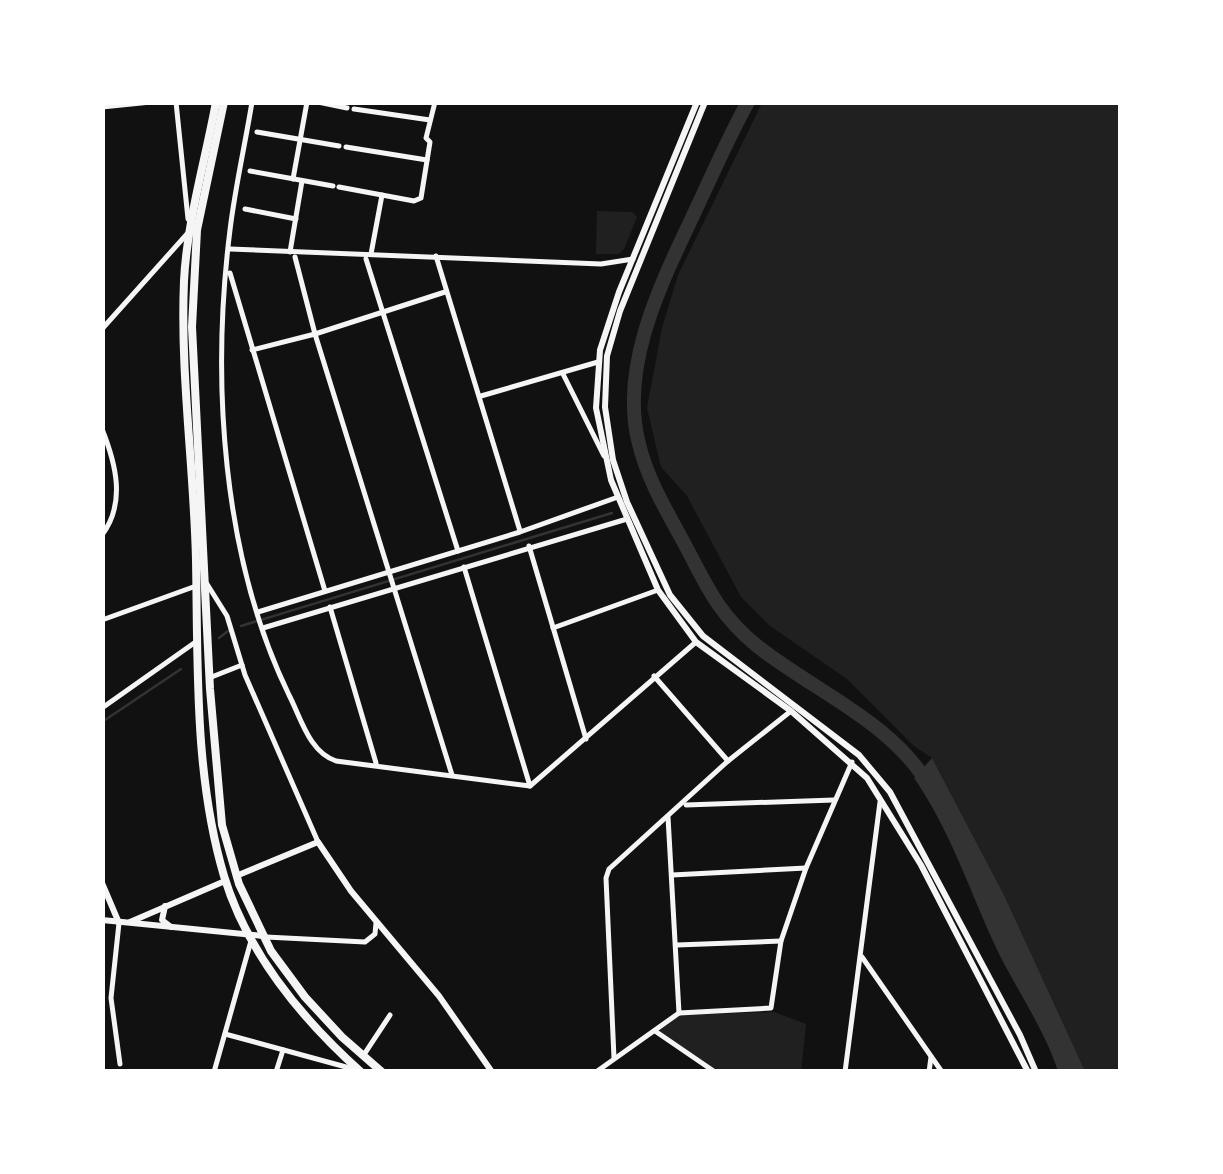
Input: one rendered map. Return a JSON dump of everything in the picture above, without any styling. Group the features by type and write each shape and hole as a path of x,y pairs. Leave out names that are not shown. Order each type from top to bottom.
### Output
{"highway":[{"path":"216,102 189,231 184,328 200,583 206,615 220,803 236,876 262,936 305,997 382,1072"},
{"path":"224,102 197,230 193,270 200,583 196,620 209,807 225,881 250,938 292,998 360,1071"}],"main road":[{"path":"604,390 611,336 697,102"},
{"path":"705,102 609,319 595,391 604,456 658,590 696,642 794,708 852,762 880,798 1032,1072"},
{"path":"598,362 602,365 614,460 640,533"},
{"path":"618,497 681,611 703,636 867,763 890,792 1012,1018 1032,1072"},
{"path":"696,642 701,641 744,669"},
{"path":"236,876 318,842 376,924 439,996 492,1072"},
{"path":"119,923 134,921 225,881"},
{"path":"102,883 119,923"},
{"path":"165,906 162,920 172,928"},
{"path":"102,920 250,938 262,936"}],"street":[{"path":"102,107 151,102"},
{"path":"102,329 189,231 176,102"},
{"path":"252,102 228,249 222,380 225,449 231,495 258,613 282,682 314,747 336,761 530,786 696,642"},
{"path":"293,179 307,102"},
{"path":"318,102 430,120"},
{"path":"250,171 418,201 435,102"},
{"path":"257,132 427,160"},
{"path":"186,177 193,182 201,180"},
{"path":"302,180 293,254 452,775"},
{"path":"382,195 368,257 458,551"},
{"path":"245,209 296,218"},
{"path":"228,249 600,264 636,260"},
{"path":"436,256 520,532"},
{"path":"228,266 325,591"},
{"path":"250,350 315,334 445,292"},
{"path":"480,397 598,362"},
{"path":"563,374 604,456"},
{"path":"102,429 115,469 117,491 114,519 102,535"},
{"path":"258,613 520,532 618,497"},
{"path":"262,626 627,519"},
{"path":"529,546 586,738"},
{"path":"464,567 530,786"},
{"path":"102,620 200,583 221,601 242,666 318,842"},
{"path":"554,628 658,590"},
{"path":"330,607 376,764"},
{"path":"196,620 215,611 228,616"},
{"path":"102,708 197,641"},
{"path":"209,678 242,666"},
{"path":"654,676 728,761"},
{"path":"614,1058 607,872 728,761 794,708"},
{"path":"596,1071 679,1013 768,1009 773,1005 781,941 806,868 852,762"},
{"path":"845,1072 880,798"},
{"path":"683,805 834,800"},
{"path":"879,821 890,813"},
{"path":"668,817 679,1013"},
{"path":"672,875 806,868"},
{"path":"225,881 236,876"},
{"path":"119,923 111,998 120,1064"},
{"path":"262,936 364,942 375,934 376,924"},
{"path":"214,1072 250,938"},
{"path":"677,944 781,941"},
{"path":"860,954 942,1072"},
{"path":"102,996 111,998"},
{"path":"363,1056 390,1016"},
{"path":"656,1031 714,1072"},
{"path":"225,1034 360,1071"},
{"path":"276,1072 283,1050"},
{"path":"338,1051 338,1068"},
{"path":"929,1072 931,1057"}],"shaded area":[{"path":"762,103 1120,103 1120,1071 1085,1071 1004,895 932,758 914,746 847,679 770,626 741,597 687,496 661,467 647,408 662,328 678,275"},
{"path":"597,211 632,212 637,217 619,254 596,254"},
{"path":"932,758 1004,895 1085,1071 1058,1071 1000,956 947,837 914,778"},
{"path":"774,1012 806,1024 801,1072 718,1071 659,1031 680,1015"}],"waterway":[{"path":"748,102 672,261 648,321 635,382 639,444 664,506 731,621 778,662 874,726 915,765 931,789"},
{"path":"241,626 612,513"},
{"path":"219,638 228,631"},
{"path":"102,722 181,669"}]}
